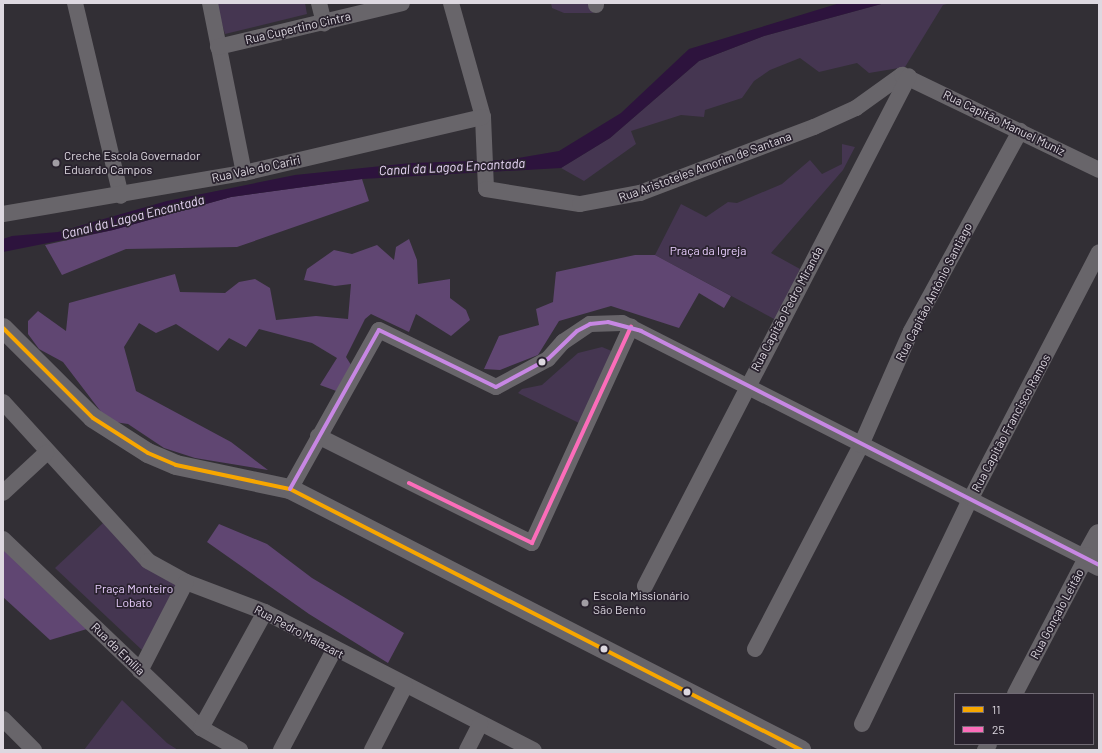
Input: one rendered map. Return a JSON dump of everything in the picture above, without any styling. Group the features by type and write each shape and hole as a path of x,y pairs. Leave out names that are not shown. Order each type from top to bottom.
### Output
{"main road":[{"name":"Rua Gonçalo Leitão","path":"1093,561 1099,535"}],"street":[{"path":"75,3 120,196"},
{"path":"210,3 244,173"},
{"path":"319,3 324,23"},
{"name":"Rua Cupertino Cintra","path":"218,47 324,23 402,3"},
{"name":"Rua Aristoteles Amorim de Santana","path":"451,3 483,117 486,144 484,177 486,189 523,195 580,204 616,200 814,127 856,108 898,77 908,76"},
{"name":"Rua Capitão Manuel Muniz","path":"908,76 1099,170"},
{"name":"Rua Capitão Pedro Miranda","path":"645,586 746,386 908,76"},
{"name":"Rua Vale do Cariri","path":"3,214 120,196 244,173 483,117"},
{"name":"Rua Capitão Antônio Santiago","path":"755,649 861,445 910,331 1020,131"},
{"name":"Rua Capitão Francisco Ramos","path":"862,724 971,498 1099,252"},
{"path":"290,489 376,332 383,329 496,387 548,359 563,342 590,324 608,322 631,327 861,445 971,498 1093,561"},
{"path":"318,436 532,543 631,327"},
{"path":"3,328 65,392 122,438 176,465 290,489 801,750"},
{"name":"Rua Pedro Malazart","path":"3,402 46,453 135,550 186,582 265,612 334,650 534,750"},
{"path":"3,493 46,453"},
{"name":"Rua da Emília","path":"3,539 201,728 240,750"},
{"name":"Rua Gonçalo Leitão","path":"1016,693 1093,561"},
{"path":"140,671 186,582"},
{"path":"201,728 265,612"},
{"path":"281,750 334,650"},
{"path":"372,750 405,686"},
{"path":"3,719 34,750"},
{"path":"467,750 480,724"}],"green space":[{"path":"216,3 305,3 307,14 225,34"},
{"path":"551,3 590,3 593,13 564,13 552,8"},
{"path":"885,3 951,3 943,5 905,67 869,73 857,63 819,72 800,58 770,70 754,81 742,98 705,110 704,117 681,115 631,131 636,144 584,181 561,168 610,138 699,61 764,36"},
{"name":"Praça da Igreja","path":"842,144 855,147 843,170 771,253 800,269 776,320 655,255 681,204 706,217 728,202 737,203 782,184 810,160 822,174 842,164"},
{"path":"602,347 614,352 579,423 518,393 522,389 542,385 578,353"},
{"name":"Praça Monteiro Lobato","path":"103,523 178,584 143,651 55,568"},
{"path":"122,700 167,743 178,750 84,750"}],"shaded area":[{"path":"362,179 369,201 237,247 126,249 62,275 45,245 113,230 231,197"},
{"path":"409,239 417,260 418,284 450,279 450,298 466,310 470,320 451,336 416,314 409,332 371,314 365,319 346,357 353,368 339,392 320,385 337,358 312,343 259,329 246,347 229,338 218,351 176,324 156,333 139,323 124,347 136,391 231,442 268,470 195,458 164,448 128,424 108,421 63,362 39,349 28,334 28,321 38,311 66,331 69,303 175,274 180,292 225,293 239,282 255,279 270,288 276,320 316,316 348,319 351,284 335,286 304,280 307,269 334,250 352,254 377,245 394,260 396,247"},
{"path":"635,255 655,255 731,296 724,308 699,293 679,328 611,306 559,321 538,355 500,370 484,369 499,336 539,325 536,309 553,302 556,272"},
{"path":"219,524 267,544 312,578 404,633 388,663 309,614 207,542"},
{"path":"3,546 87,629 50,640 3,597"}],"water":[{"name":"Canal da Lagoa Encantada","path":"840,3 885,3 764,36 699,61 610,138 561,168 362,179 231,197 113,230 3,252 3,239 12,236 58,232 167,201 295,175 411,163 507,160 559,151 621,113 689,49"}],"transit line":[{"path":"290,489 379,330 496,387 548,359 577,331 590,324 608,322 641,331 1099,565"},
{"name":"25","path":"409,483 532,543 631,327"},
{"name":"11","path":"3,328 93,418 148,453 176,465 290,489 801,750"}],"place":[{"name":"Creche Escola Governador Eduardo Campos","path":"56,163"},
{"name":"Escola Missionário São Bento","path":"585,603"}]}
